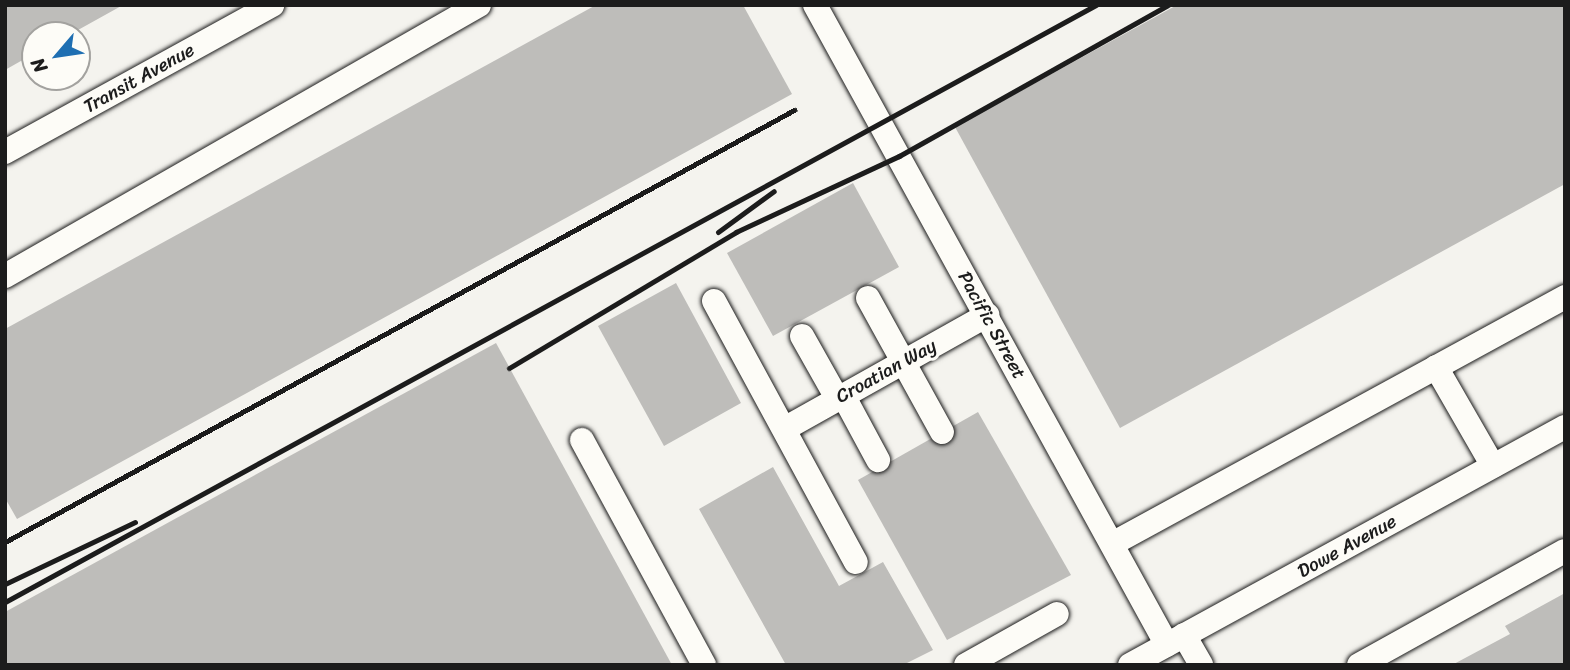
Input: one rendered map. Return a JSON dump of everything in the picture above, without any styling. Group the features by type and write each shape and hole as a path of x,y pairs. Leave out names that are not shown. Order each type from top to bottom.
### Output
{"street":[{"name":"Transit Avenue","path":"5,152 272,5"},
{"path":"5,276 479,5"},
{"name":"Pacific Street","path":"816,5 1112,544 1175,640 1201,665"},
{"path":"1112,544 1565,297"},
{"path":"868,298 942,432"},
{"path":"714,301 786,428 856,562"},
{"name":"Croatian Way","path":"786,428 987,315"},
{"path":"802,336 878,460"},
{"path":"1436,367 1493,466"},
{"name":"Dowe Avenue","path":"1130,665 1565,427"},
{"path":"582,440 704,665"},
{"path":"1359,665 1565,551"},
{"path":"977,662 1057,614"}],"building":[{"path":"5,5 123,5 91,23 21,21 21,61 5,70"},
{"path":"596,5 743,5 792,94 17,519 5,498 5,329"},
{"path":"1177,5 1565,5 1565,184 1120,428 955,127"},
{"path":"853,183 899,267 773,336 727,253"},
{"path":"676,283 741,403 664,446 598,326"},
{"path":"496,343 672,665 5,665 5,612"},
{"path":"978,412 1071,575 947,640 858,480"},
{"path":"773,467 839,586 883,562 933,650 903,665 786,665 699,509"},
{"path":"1565,593 1565,665 1452,665 1510,634 1505,626"}],"railway":[{"path":"5,602 1096,5"},
{"path":"509,368 736,232 899,156 1168,5"},
{"path":"5,542 794,110"},
{"path":"718,232 774,191"},
{"path":"5,584 135,522"}]}
